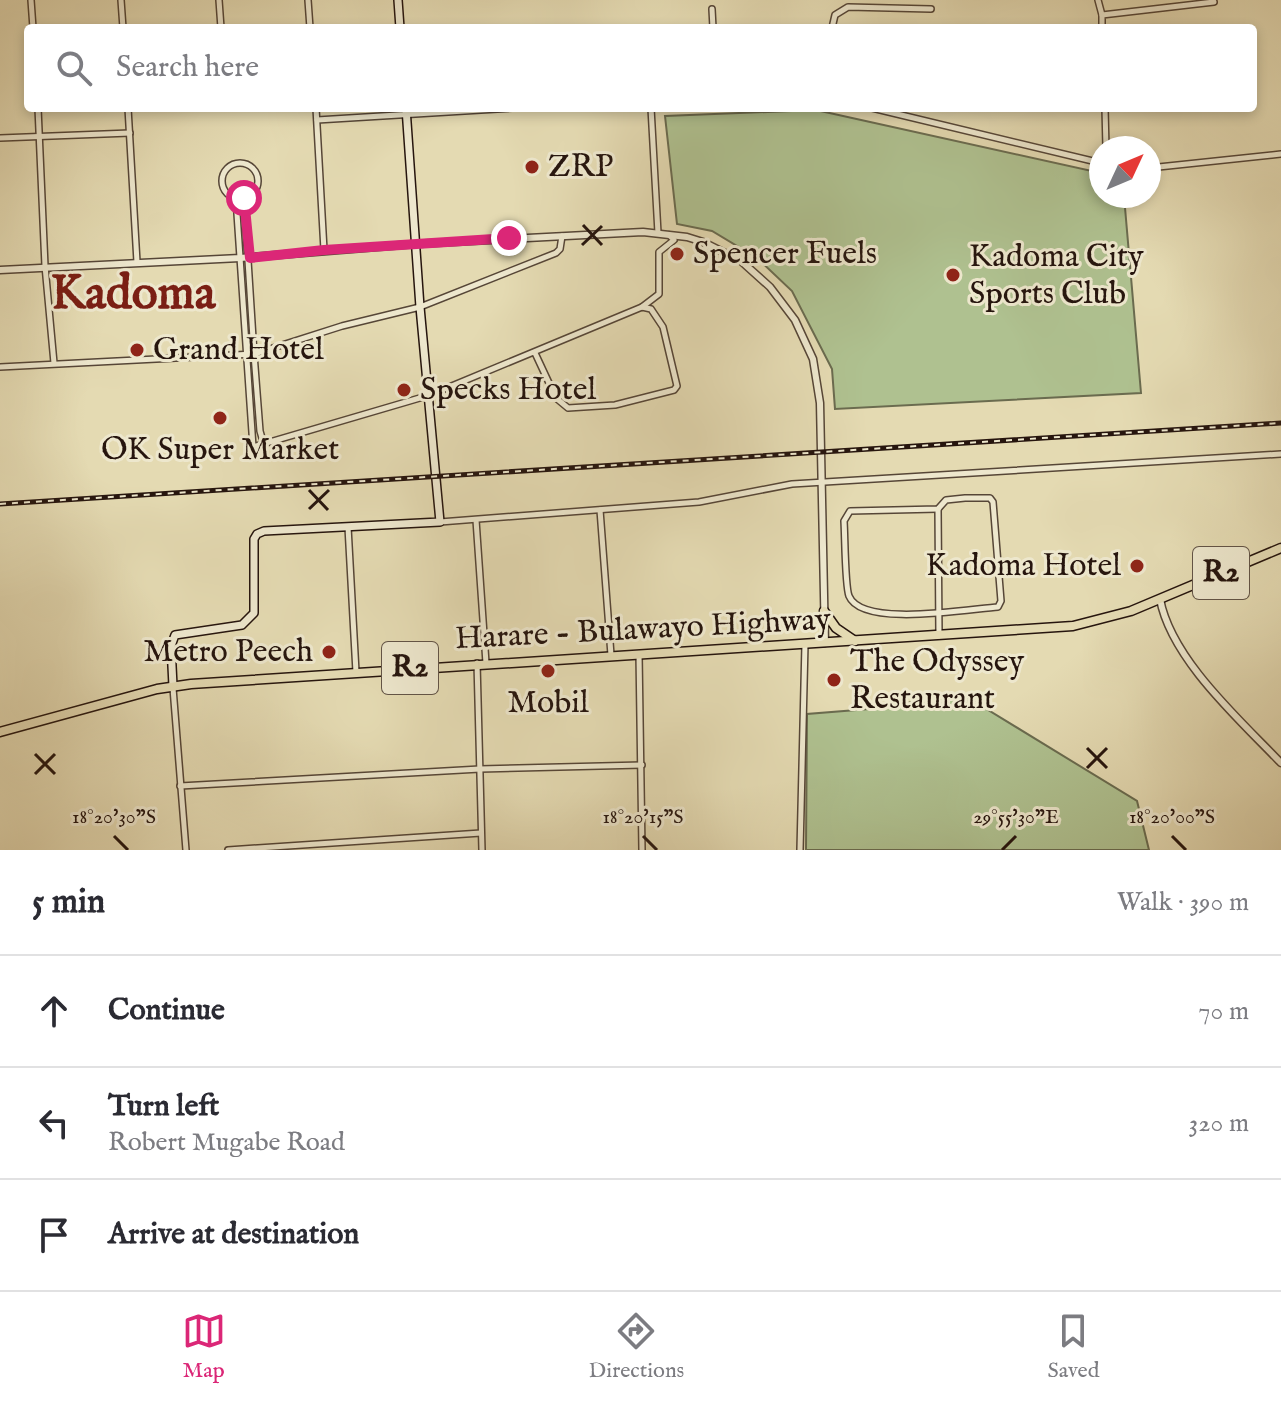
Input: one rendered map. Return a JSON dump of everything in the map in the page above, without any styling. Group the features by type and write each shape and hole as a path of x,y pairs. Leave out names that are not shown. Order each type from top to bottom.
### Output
{"highway":[{"name":"Harare - Bulawayo Highway","path":"0,732 173,686 1073,626 1131,611 1281,548"},
{"path":"824,611 836,628 855,641"}],"main road":[{"path":"398,0 400,24"},
{"path":"173,686 171,646 175,635 242,625 254,613 254,539 257,534 264,531 440,522 406,112"}],"street":[{"path":"31,0 33,24"},
{"path":"121,0 123,24"},
{"path":"219,0 221,24"},
{"path":"308,0 310,24"},
{"path":"1098,0 1102,24"},
{"path":"1102,15 1214,2"},
{"path":"833,24 835,15 848,7 931,9"},
{"path":"712,9 713,24"},
{"path":"38,112 45,266 54,363"},
{"path":"128,112 137,262"},
{"path":"316,112 324,250"},
{"path":"317,120 396,112"},
{"path":"651,112 658,233"},
{"path":"889,112 1089,160"},
{"path":"1105,112 1106,136"},
{"path":"0,138 130,133"},
{"path":"1161,167 1281,154"},
{"path":"249,165 257,176 255,190 244,198 236,199 225,191 222,177 229,166 249,165"},
{"path":"244,198 260,431 264,445"},
{"path":"236,199 253,447 430,395 642,307 659,294 659,252 674,240 669,234"},
{"path":"0,270 250,258 324,250 562,236 658,233 703,242 741,261 778,295 795,320 813,359 818,384 825,643"},
{"path":"0,367 254,354 342,326 420,307 556,253 560,249 562,236"},
{"path":"535,353 556,398 568,408 615,405 674,390 678,379 663,327 651,309 642,307"},
{"path":"440,522 699,502 792,484 1281,454"},
{"path":"938,509 850,511 844,521 849,596 858,607 884,615 938,612 998,607 1001,601 992,499 946,500 938,509 938,612 939,636"},
{"path":"600,510 611,655"},
{"path":"476,520 482,663 482,850"},
{"path":"348,527 356,672"},
{"path":"1160,599 1191,665 1281,763"},
{"path":"800,850 805,644"},
{"path":"639,653 642,850"},
{"path":"173,686 186,850"},
{"path":"180,786 480,769 642,765"},
{"path":"228,850 481,833"}],"green space":[{"name":"Kadoma City Sports Club","path":"825,112 1089,170 1089,208 1125,208 1141,393 835,409 832,369 792,291 757,258 712,231 677,224 665,116"},
{"path":"962,694 1137,801 1149,850 806,850 807,714 869,709"}],"railway":[{"path":"0,504 1281,423"}],"place":[{"name":"ZRP","path":"532,167"},
{"name":"Spencer Fuels","path":"677,254"},
{"name":"Kadoma City Sports Club","path":"953,275"},
{"name":"Grand Hotel","path":"137,350"},
{"name":"Specks Hotel","path":"404,390"},
{"name":"OK Super Market","path":"220,418"},
{"name":"Kadoma Hotel","path":"1137,566"},
{"name":"Metro Peech","path":"329,652"},
{"name":"Mobil","path":"548,671"},
{"name":"The Odyssey Restaurant","path":"834,680"}],"district":[{"name":"Kadoma","path":"133,295"}],"route":[{"path":"244,198 250,258 509,238"}]}
